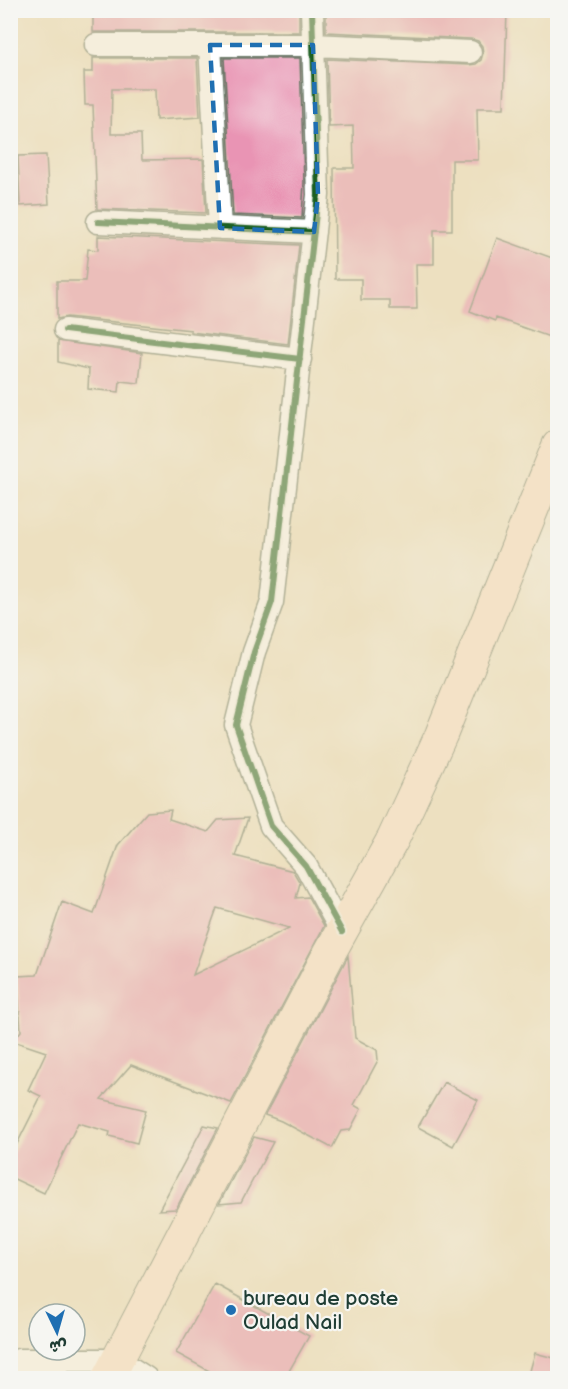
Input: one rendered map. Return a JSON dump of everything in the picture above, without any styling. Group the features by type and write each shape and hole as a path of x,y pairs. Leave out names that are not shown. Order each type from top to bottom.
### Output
{"main road":[{"path":"113,1369 393,839 441,735 550,483 558,446"}],"street":[{"path":"312,10 318,195 272,602 254,652 236,725 271,826 306,866 342,932"},
{"path":"96,45 313,45 470,52"},
{"path":"210,45 220,228"},
{"path":"98,222 314,232"},
{"path":"65,330 300,359"},
{"path":"15,1358 113,1369 146,1378"},
{"path":"15,1358 50,1378"}],"highlighted area":[{"path":"210,45 313,45 318,195 314,232 220,228"}],"building":[{"path":"93,10 299,10 299,32 93,32"},
{"path":"326,10 507,10 504,108 477,108 478,160 452,160 452,230 434,230 434,264 416,264 417,309 390,309 390,300 361,300 361,279 335,279 334,168 354,168 353,126 329,127 327,59 469,65 481,60 482,46 478,41 471,39 326,32"},
{"path":"93,58 197,58 200,117 156,120 155,89 112,89 111,134 141,134 142,160 203,159 206,213 97,209 93,105 85,105 84,72 93,72"},
{"path":"224,58 300,58 304,182 302,218 233,215"},
{"path":"46,155 49,204 20,206 18,156"},
{"path":"98,236 299,245 288,344 191,332 191,330 67,317 57,319 57,281 85,281 88,249 98,250"},
{"path":"497,238 558,260 558,340 470,311"},
{"path":"58,341 142,353 139,383 120,381 119,392 88,389 89,369 58,362"},
{"path":"171,810 169,819 208,832 218,820 248,818 235,856 293,871 300,883 296,898 308,897 324,926 231,1103 131,1065 101,1099 146,1110 137,1143 109,1136 110,1132 78,1123 44,1193 10,1177 10,1158 41,1096 28,1090 46,1052 13,1041 21,1031 17,976 37,975 62,902 94,914 118,845 147,812","holes":["217,908 289,928 193,975"]},
{"path":"348,956 355,1038 377,1050 378,1060 354,1105 361,1109 350,1130 341,1131 332,1148 265,1115"},
{"path":"444,1082 478,1100 453,1146 418,1127"},
{"path":"204,1125 218,1128 176,1209 159,1210"},
{"path":"254,1137 273,1142 241,1202 219,1204"},
{"name":"bureau de poste Oulad Nail","path":"215,1284 309,1336 285,1378 222,1378 176,1353"},
{"path":"535,1353 558,1359 558,1378 528,1378"}],"cycle path":[{"path":"312,10 318,195 272,602 254,652 236,725 271,826 306,866 342,932"},
{"path":"98,222 314,232"},
{"path":"65,330 300,359"}],"place":[{"name":"bureau de poste Oulad Nail","path":"231,1310"}]}
